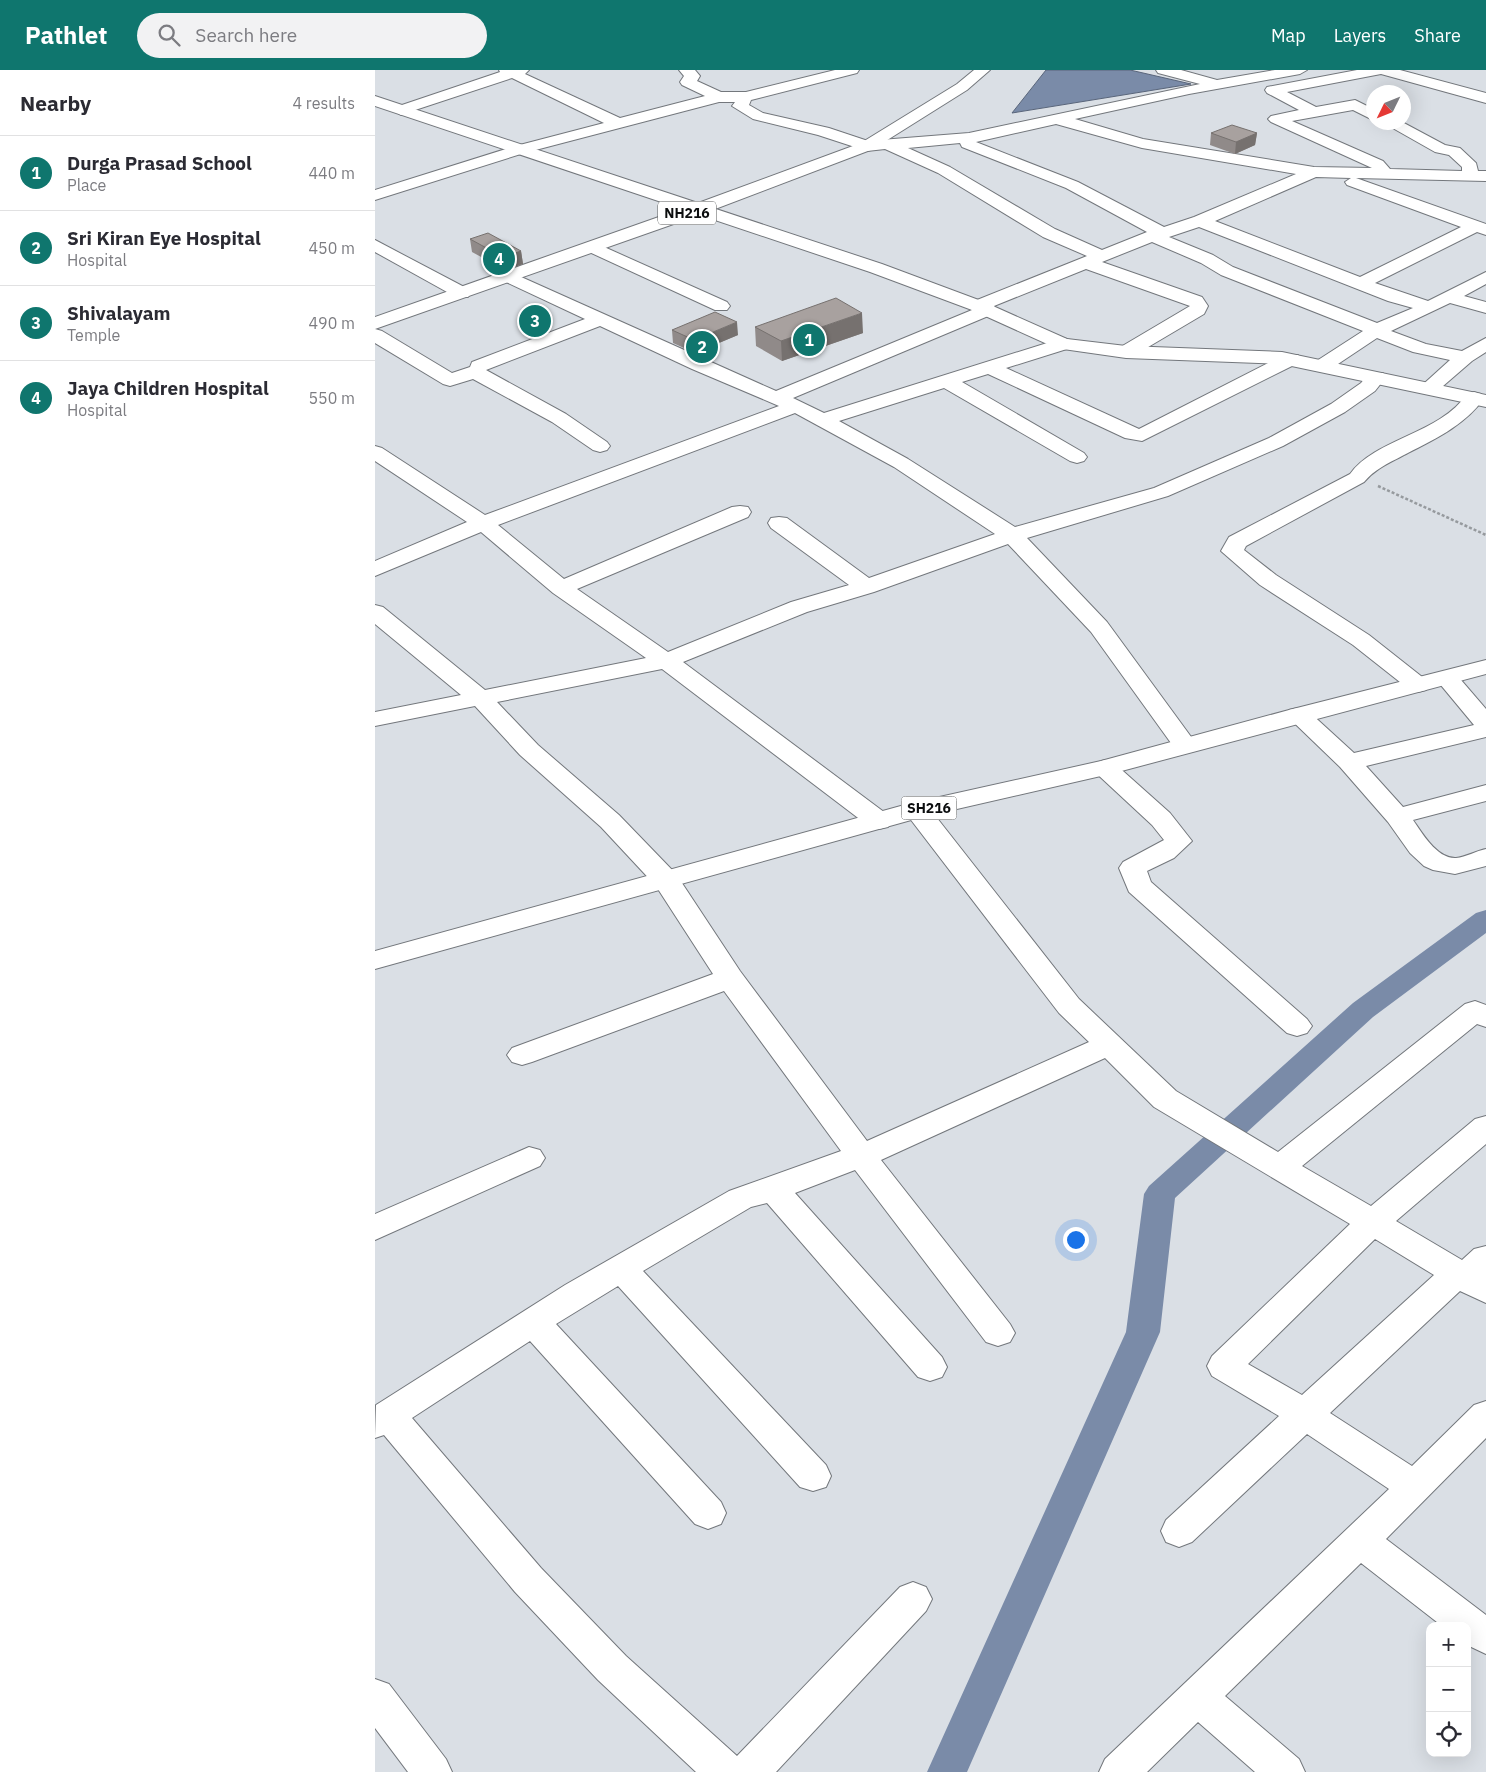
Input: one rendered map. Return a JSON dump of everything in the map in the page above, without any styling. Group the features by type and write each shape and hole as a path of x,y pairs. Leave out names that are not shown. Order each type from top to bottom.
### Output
{"main road":[{"path":"686,70 693,76 687,82 719,97"},
{"path":"375,195 518,150 617,123 719,97 746,97 852,70"},
{"name":"NH216","path":"375,323 510,277 867,146 962,87 983,70"},
{"path":"1163,70 1218,84"},
{"path":"746,97 740,106 758,116 823,131 867,146 969,138 1218,84 1300,70"},
{"path":"1272,90 1381,70 1486,98"},
{"path":"401,110 513,71 617,123"},
{"path":"1245,79 1272,90 1314,112"},
{"path":"375,101 696,210 876,268 983,308 1063,344 1126,352 1291,359 1480,399"},
{"path":"1366,111 1355,105 1276,119 1377,164 1387,175"},
{"path":"1053,119 1071,122 1099,132 1142,143 1321,172 1387,175 1478,171"},
{"path":"1404,130 1441,149 1454,152 1478,171"},
{"path":"969,138 968,144 1072,185 1157,234 1227,270 1377,330 1392,339 1434,353 1465,358"},
{"path":"887,144 944,170 1094,260 1196,301 1199,306 1198,310 1126,352"},
{"path":"775,398 1094,260 1157,234 1200,221 1321,172 1481,228"},
{"path":"1200,221 1395,297 1430,306"},
{"path":"1360,284 1481,228"},
{"path":"375,245 462,293"},
{"path":"593,247 721,306"},
{"path":"510,277 796,406 901,463 1012,535 1099,627 1185,745"},
{"path":"1322,366 1377,330 1430,306 1486,277"},
{"path":"1448,297 1486,308"},
{"path":"479,366 601,319"},
{"path":"375,335 450,380 475,372 559,418 600,446"},
{"path":"823,420 1063,344"},
{"path":"1428,389 1465,358 1486,344"},
{"path":"990,368 1132,434 1142,435 1291,359"},
{"path":"375,719 666,661 799,606 865,587 1012,535 1161,492 1276,442 1337,408 1368,387 1377,377"},
{"path":"946,381 1077,457"},
{"path":"1418,685 1361,640 1268,580 1231,551 1237,542 1357,478 1366,466 1458,416 1480,399"},
{"path":"375,569 483,523 796,406"},
{"path":"375,452 483,523 561,588 666,661 879,821"},
{"path":"561,588 739,512"},
{"path":"779,523 865,587"},
{"path":"375,612 481,699 529,750 610,821 666,880 730,978 861,1156 998,1333"},
{"name":"SH216","path":"375,960 917,810 1105,768 1298,715 1486,667"},
{"path":"1447,678 1486,724"},
{"path":"1298,715 1349,762 1397,816 1424,852 1451,866 1486,857"},
{"path":"1349,762 1486,730"},
{"path":"1105,768 1161,819 1179,841 1165,852 1132,868 1139,886 1297,1026"},
{"path":"1397,816 1486,793"},
{"path":"917,810 1069,1006 1165,1098 1373,1222 1473,1274 1306,1415 1179,1531"},
{"path":"522,1055 730,978"},
{"path":"1281,1166 1482,1011"},
{"path":"725,1772 612,1668 381,1420 533,1322 740,1199 773,1189 861,1156 1109,1045"},
{"path":"1415,1487 1306,1415 1224,1366 1373,1222 1486,1127"},
{"path":"375,1228 529,1158"},
{"path":"773,1189 930,1368"},
{"path":"621,1268 813,1476"},
{"path":"533,1322 708,1513"},
{"path":"1119,1772 1415,1487 1486,1415"},
{"path":"1360,1540 1486,1637"},
{"path":"749,1772 913,1599"},
{"path":"375,1697 431,1772"},
{"path":"1197,1697 1285,1772"}],"path":[{"path":"1357,478 1486,535"}],"water":[{"path":"1046,70 1130,70 1191,84 1012,113"}],"building":[{"path":"1232,125 1257,133 1236,142 1211,133"},
{"path":"488,233 521,251 503,257 470,239"},
{"path":"836,298 862,313 781,341 755,327"},
{"path":"715,312 737,322 694,340 672,330"}],"waterway":[{"path":"947,1772 1143,1332 1160,1194 1363,1010 1486,919"}],"place":[{"name":"Jaya Children Hospital","path":"499,259"},
{"name":"Shivalayam","path":"535,321"},
{"name":"Durga Prasad School","path":"809,340"},
{"name":"Sri Kiran Eye Hospital","path":"702,347"}]}
